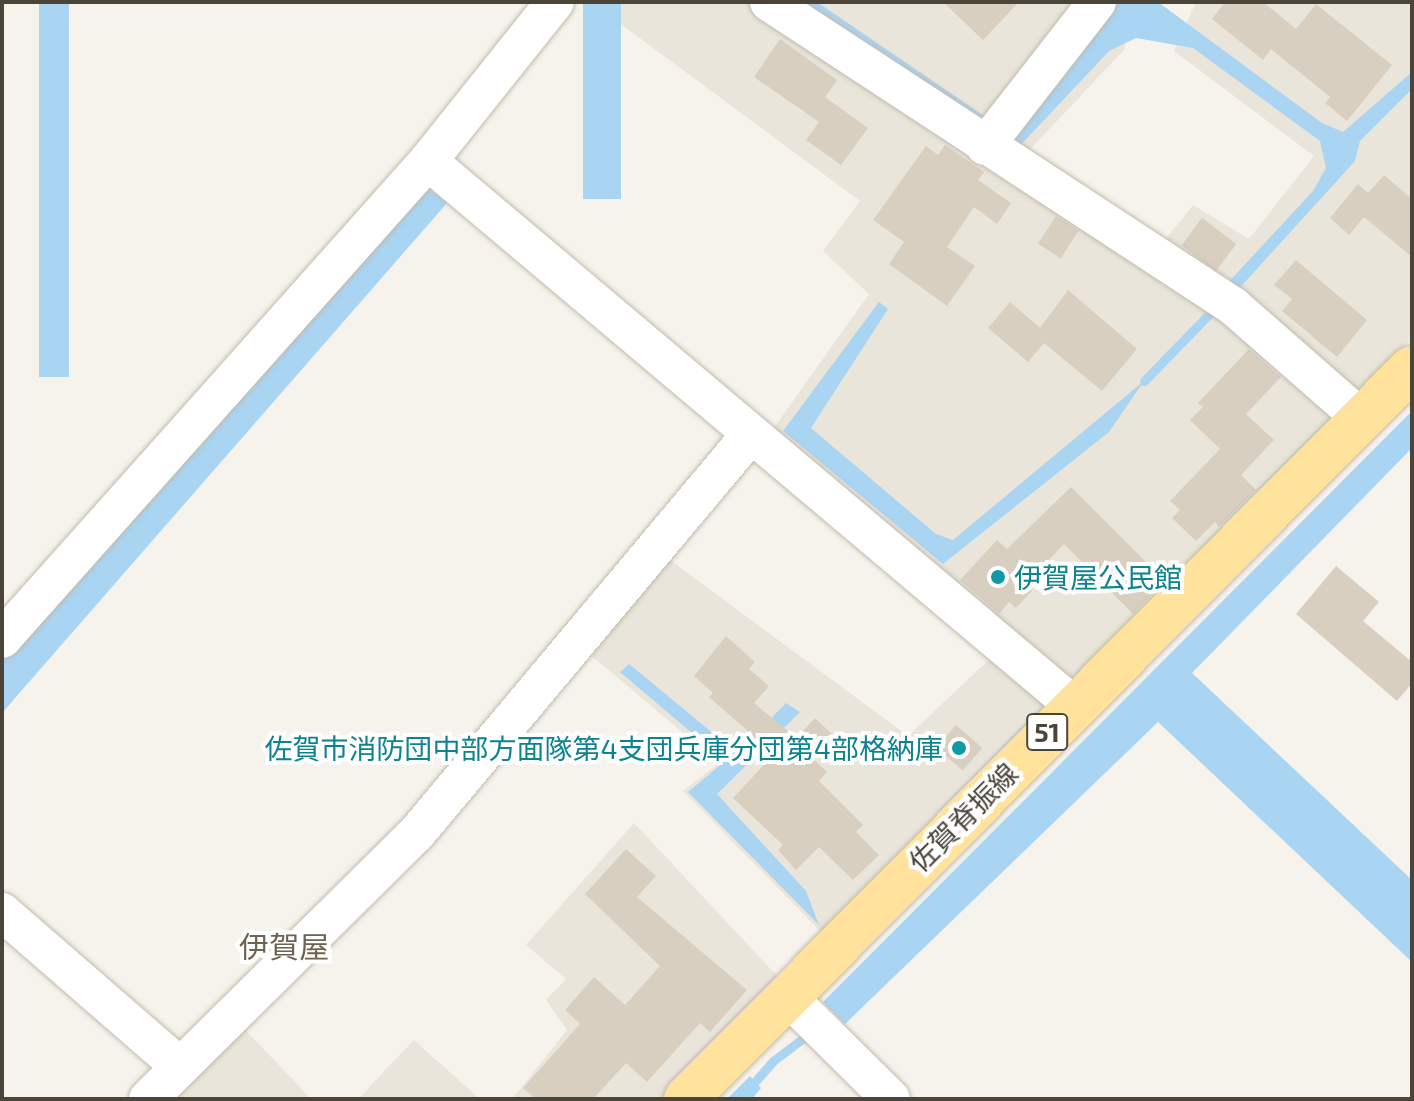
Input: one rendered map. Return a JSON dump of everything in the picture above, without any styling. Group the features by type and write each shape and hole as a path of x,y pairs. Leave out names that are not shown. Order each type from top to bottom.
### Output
{"main road":[{"name":"佐賀脊振線","path":"686,1099 794,1003 1073,705 1412,368"}],"street":[{"path":"2,639 344,255 445,174 555,2"},
{"path":"769,2 994,135 1222,299 1361,418"},
{"path":"994,135 1097,2"},
{"path":"445,174 1073,705"},
{"path":"148,1099 416,834 751,434"},
{"path":"2,912 179,1066"},
{"path":"794,1003 891,1099"}],"shaded area":[{"path":"591,2 1134,2 1124,50 1020,160 1161,245 1193,205 1249,239 1314,156 1174,51 1196,2 1412,2 1412,338 825,936 683,791 719,763 567,635 647,543 908,736 996,653 756,453 869,294 823,251 860,201"},
{"path":"634,823 780,979 663,1099 512,1099 567,1030 546,1000 566,979 526,945"},
{"path":"239,1023 311,1099 160,1099"},
{"path":"414,1040 480,1099 358,1099"}],"water":[{"path":"39,2 69,2 69,377 39,377"},
{"path":"583,2 621,2 621,199 583,199"},
{"path":"785,2 817,2 990,120 980,131"},
{"path":"1117,2 1158,2 1322,123 1343,132 1412,72 1412,89 1360,141 1355,161 1235,293 1224,287 1313,191 1326,168 1320,141 1193,48 1136,38 1109,51 1016,150 1006,145"},
{"path":"422,183 447,203 2,713 2,659"},
{"path":"879,302 888,309 811,428 936,534 953,540 1144,381 1109,432 943,564 783,431"},
{"path":"1412,411 1412,448 1192,673 1412,880 1412,962 1158,722 845,1024 823,1002"},
{"path":"629,664 737,753 786,703 800,712 717,794 806,891 819,925 688,792 725,761 620,672"},
{"path":"750,1076 761,1088 752,1099 727,1099"}],"building":[{"path":"943,2 1019,2 983,40"},
{"path":"1225,2 1263,2 1296,29 1316,4 1392,65 1347,121 1325,103 1330,97 1271,49 1263,60 1212,19"},
{"path":"780,39 837,80 825,97 868,128 841,165 806,140 819,122 754,77"},
{"path":"945,145 984,172 978,180 1011,203 997,224 974,207 947,247 975,266 947,306 889,264 904,242 873,220 926,146 938,155"},
{"path":"1384,175 1412,199 1412,257 1364,217 1349,235 1330,218 1358,184 1368,193"},
{"path":"1056,216 1079,231 1061,258 1038,244"},
{"path":"1202,218 1236,244 1216,271 1182,245"},
{"path":"1296,260 1367,320 1337,357 1282,311 1292,299 1274,285"},
{"path":"1068,290 1137,349 1102,391 1044,343 1028,362 988,328 1010,302 1040,328"},
{"path":"1249,349 1281,377 1246,414 1274,440 1241,475 1256,490 1219,527 1215,522 1196,541 1172,518 1180,510 1170,501 1220,449 1190,420 1203,407 1198,403"},
{"path":"1071,487 1165,581 1133,614 1064,544 1025,585 1032,591 1016,608 1009,602 999,614 960,580 997,540 1007,549"},
{"path":"1336,566 1379,602 1363,621 1412,662 1412,683 1397,701 1296,614"},
{"path":"726,636 755,662 749,669 769,686 754,703 796,738 815,718 835,737 813,759 827,772 819,781 863,825 856,832 879,855 853,880 819,847 796,870 778,850 783,845 733,798 774,754 709,697 713,693 694,676"},
{"name":"佐賀市消防団中部方面隊第4支団兵庫分団第4部格納庫","path":"956,725 982,748 963,771 936,748"},
{"path":"626,849 656,876 637,897 747,990 710,1032 700,1023 647,1082 626,1063 593,1099 536,1099 523,1088 580,1024 565,1010 594,977 625,1005 660,966 585,894"}],"waterway":[{"path":"1144,381 1217,306"},
{"path":"740,1099 773,1061 810,1033"}],"place":[{"name":"伊賀屋公民館","path":"998,577"},
{"name":"佐賀市消防団中部方面隊第4支団兵庫分団第4部格納庫","path":"959,748"}],"district":[{"name":"伊賀屋","path":"284,946"}]}
